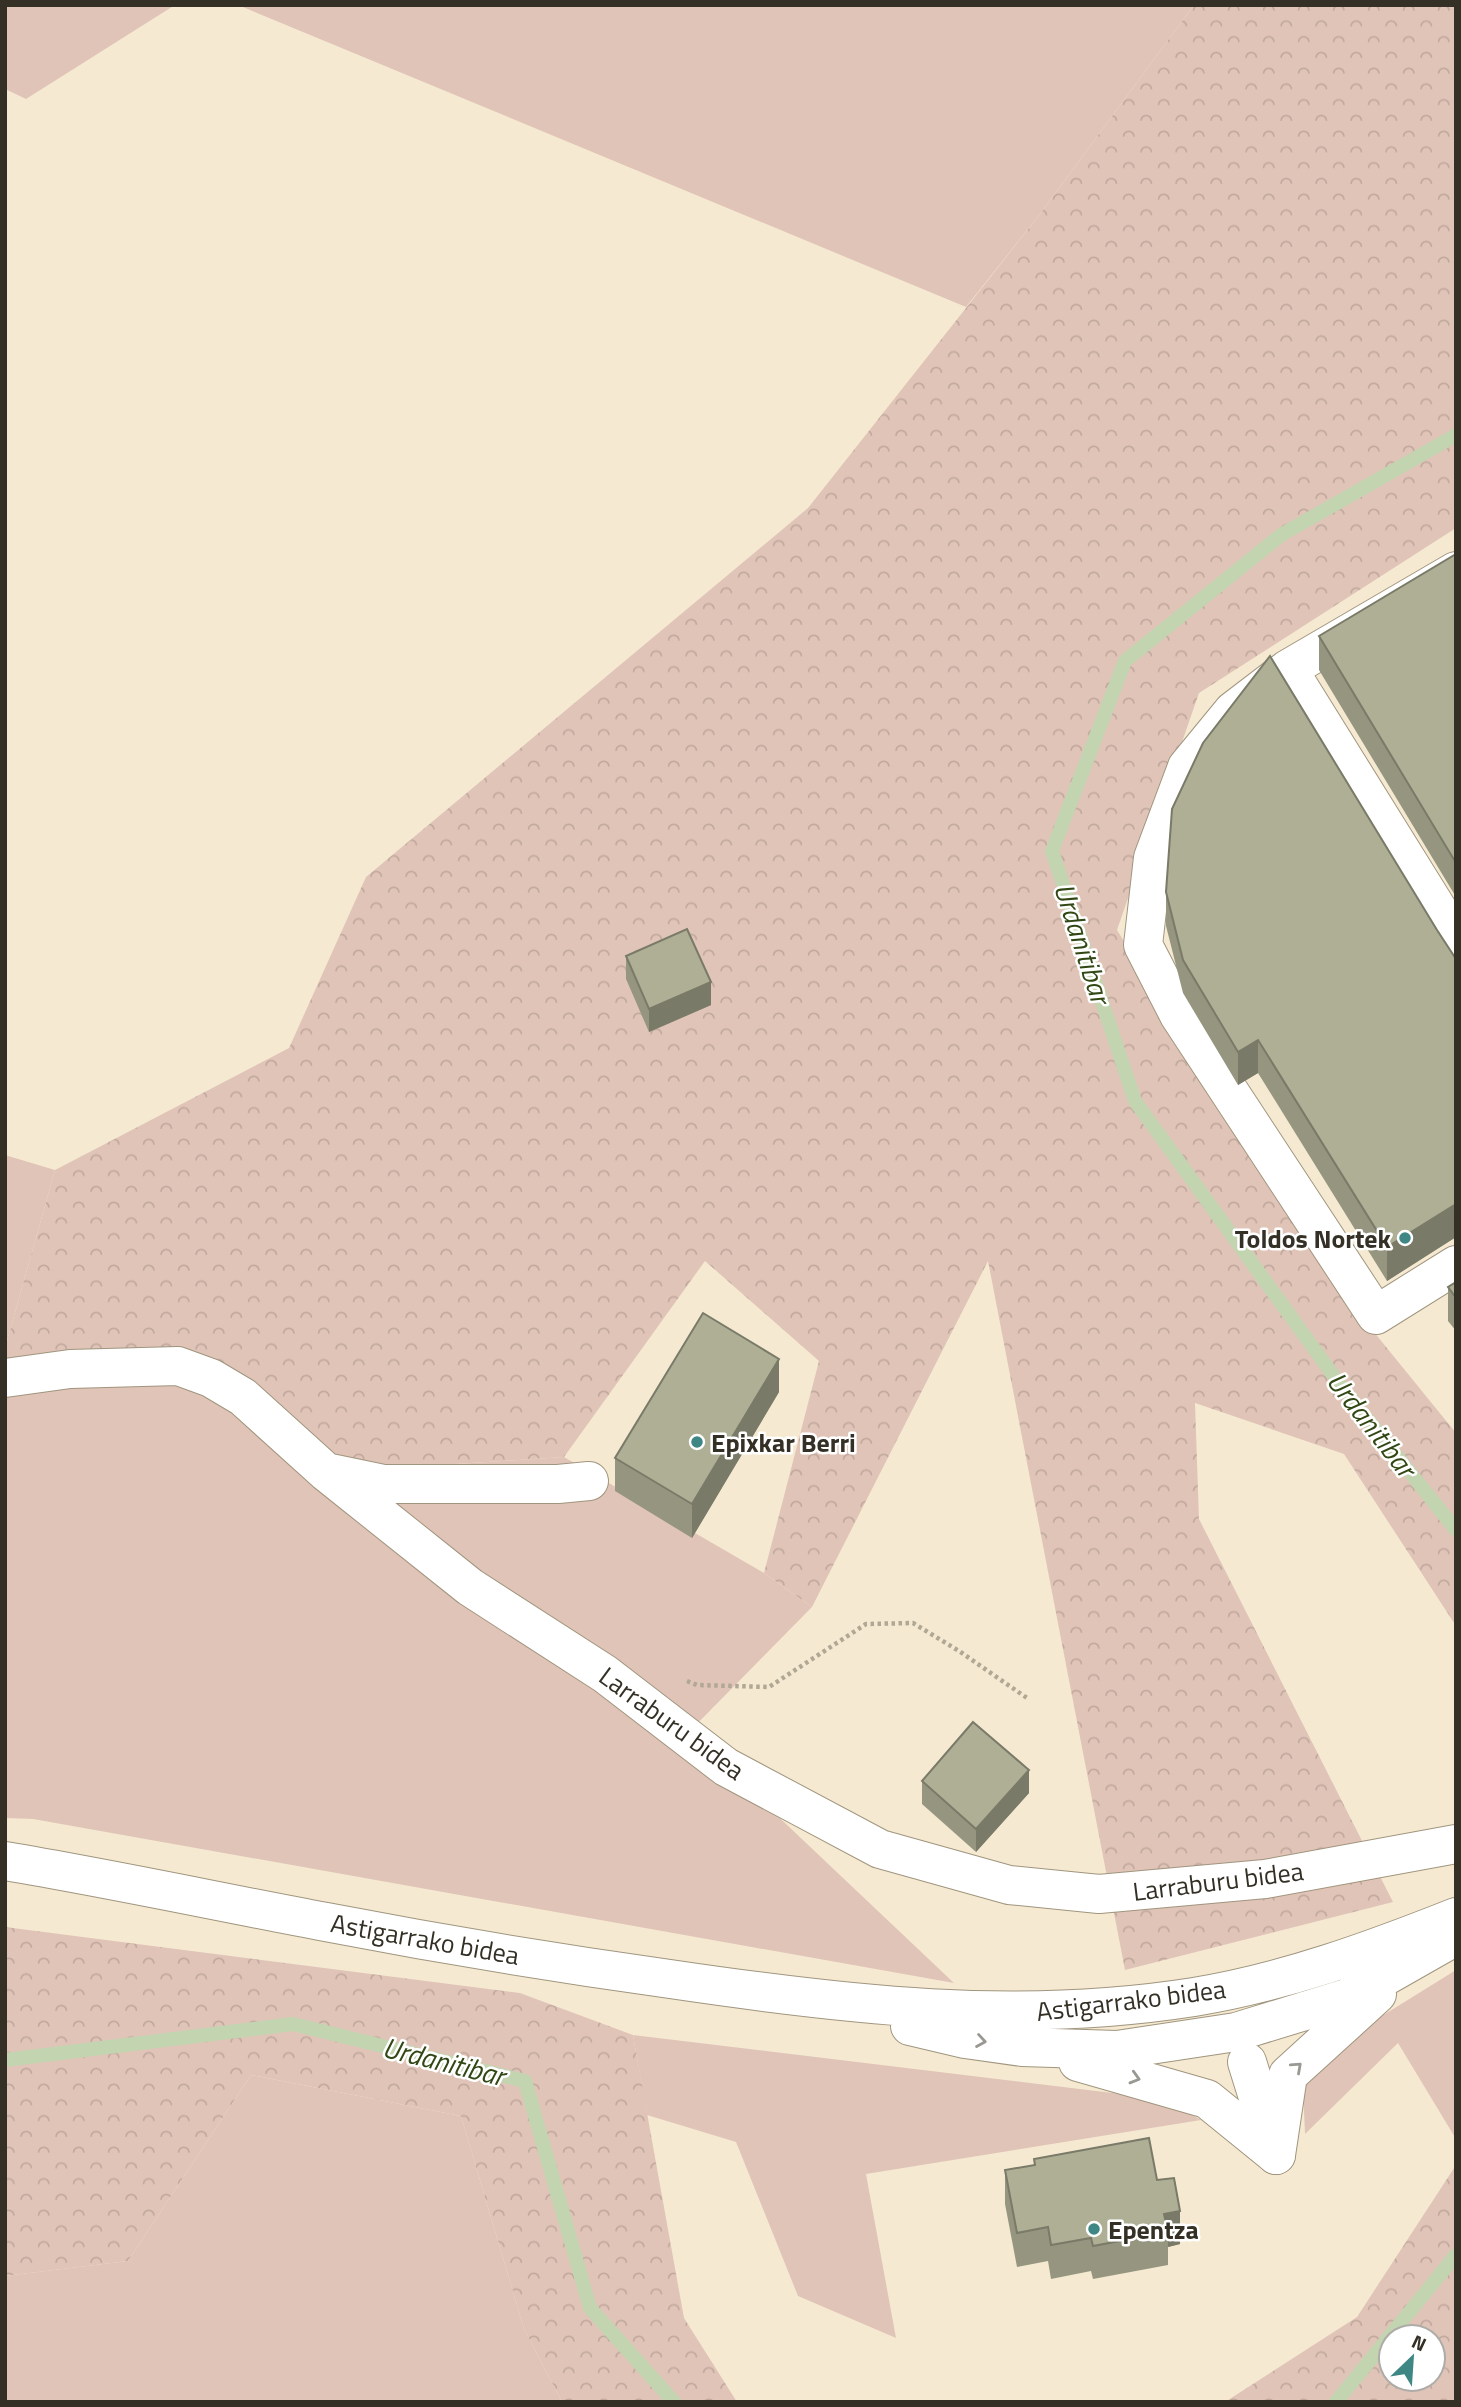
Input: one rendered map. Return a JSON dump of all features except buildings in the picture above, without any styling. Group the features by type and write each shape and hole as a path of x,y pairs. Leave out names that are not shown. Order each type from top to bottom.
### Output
{"main road":[{"path":"1456,571 1288,669 1233,710 1187,767 1153,858 1143,945 1179,1015 1376,1315 1456,1265"},
{"path":"1288,669 1456,939"},
{"name":"Larraburu bidea","path":"5,1378 70,1370 178,1366 211,1378 243,1397 326,1472 470,1587 605,1674 726,1767 880,1849 1009,1885 1099,1894 1265,1879 1456,1844"},
{"path":"326,1472 384,1483 558,1484 589,1481"},
{"name":"Astigarrako bidea","path":"5,1861 327,1923 596,1969 796,1998 959,2011 1028,2012 1193,1997 1396,1955 1456,1936"},
{"name":"Astigarrako bidea","path":"796,1998 965,2039 1022,2048 1117,2050 1241,2047 1347,1998 1396,1955 1456,1917"},
{"path":"1276,2155 1288,2075 1396,1955"},
{"path":"1168,2000 1241,2047 1276,2155"},
{"path":"1022,2048 1208,2099 1276,2155"}],"path":[{"path":"684,1681 698,1685 769,1686 866,1624 913,1623 1027,1698"}],"green space":[{"path":"5,5 175,5 26,99 5,89"},
{"path":"238,5 1194,5 1037,218 966,307"},
{"path":"1194,5 1456,5 1456,528 1199,693 1117,930 1352,1305 1456,1433 1456,1626 1344,1454 1195,1403 1199,1519 1393,1902 1125,1970 988,1261 812,1607 764,1573 819,1361 705,1261 564,1457 348,1471 193,1376 5,1389 5,1348 55,1170 289,1048 366,877 808,508 1037,218"},
{"path":"5,1155 55,1170 5,1348"},
{"path":"193,1376 348,1471 564,1457 764,1573 812,1607 689,1732 954,1983 33,1819 5,1818 5,1389"},
{"path":"5,1927 520,1993 633,2035 684,2318 737,2402 562,2402 524,2329 461,2116 251,2075 128,2261 5,2276"},
{"path":"1456,1970 1456,2139 1398,2043 1305,2134 1303,2088 1348,2037"},
{"path":"633,2035 1129,2095 1174,2105 1201,2120 866,2174 896,2338 798,2296 736,2142 647,2115"},
{"path":"251,2075 461,2116 524,2329 562,2402 5,2402 5,2276 128,2261"},
{"path":"1456,2165 1456,2402 1225,2402 1357,2317"}],"waterway":[{"name":"Urdanitibar","path":"1456,435 1281,535 1125,661 1052,851 1135,1101 1341,1386 1456,1530"},
{"name":"Urdanitibar","path":"5,2060 293,2024 525,2081 590,2308 674,2402"},
{"name":"Urdanitibar","path":"1336,2402 1456,2255"}],"place":[{"name":"Toldos Nortek","path":"1405,1238"},
{"name":"Epixkar Berri","path":"697,1442"},
{"name":"Epentza","path":"1094,2229"}]}
